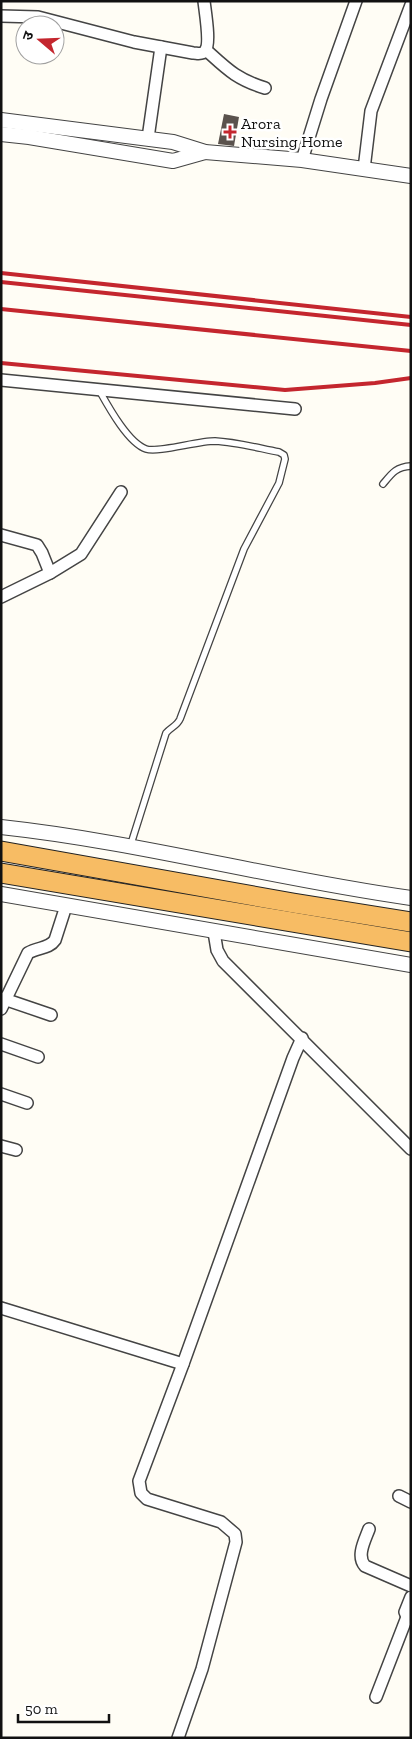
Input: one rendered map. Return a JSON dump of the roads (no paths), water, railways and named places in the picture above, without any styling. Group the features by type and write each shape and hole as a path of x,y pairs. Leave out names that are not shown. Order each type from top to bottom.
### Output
{"highway":[{"path":"1,851 411,922"},
{"path":"1,873 411,942"}],"street":[{"path":"1,16 38,17 161,47 193,54 202,54 208,44 204,1"},
{"path":"302,160 321,99 356,1"},
{"path":"364,169 372,111 411,5"},
{"path":"148,138 161,47"},
{"path":"206,50 241,79 265,88"},
{"path":"1,120 148,138 173,142 205,152 302,160 411,176"},
{"path":"1,134 173,161 205,152"},
{"path":"1,380 295,409"},
{"path":"1,597 50,573 80,554 121,492"},
{"path":"1,536 37,545 50,573"},
{"path":"1,827 130,846 362,891 411,898"},
{"path":"1,894 411,965"},
{"path":"51,1015 3,1002 28,953 52,944 55,940 66,906"},
{"path":"214,932 217,950 223,961 411,1148"},
{"path":"178,1738 202,1669 236,1542 235,1534 220,1522 148,1499 140,1493 139,1481 183,1364 292,1058 302,1038"},
{"path":"1,1044 38,1057"},
{"path":"1,1094 28,1103"},
{"path":"1,1146 16,1150"},
{"path":"1,1308 183,1364"},
{"path":"399,1496 411,1502"},
{"path":"369,1529 360,1558 361,1562 365,1566 411,1586"},
{"path":"376,1697 409,1618 405,1612 411,1597"}],"lane":[{"path":"99,390 113,415 124,429 138,444 146,449 154,450 194,442 215,441 279,452 285,458 279,483 244,549 178,724 166,733 130,846"},
{"path":"383,484 394,470 400,467 411,466"}],"railway":[{"path":"1,273 411,317"},
{"path":"1,282 411,325"},
{"path":"1,309 411,351"},
{"path":"1,363 285,390 375,383 411,378"}],"place":[{"name":"Arora Nursing Home","path":"230,132"}]}
